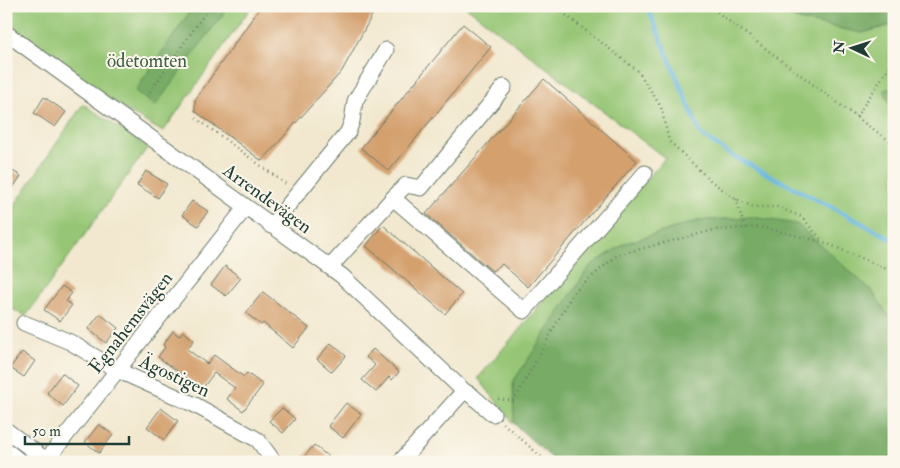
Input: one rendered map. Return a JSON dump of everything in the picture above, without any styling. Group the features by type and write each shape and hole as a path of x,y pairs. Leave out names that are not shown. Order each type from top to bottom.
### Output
{"street":[{"name":"Arrendevägen","path":"6,33 342,276 464,391 493,414"},
{"path":"271,226 348,132 352,121 354,101 386,50"},
{"path":"330,267 406,185 421,188 504,87"},
{"path":"393,198 524,311 645,173"},
{"name":"Egnahemsvägen","path":"46,461 246,207"},
{"name":"Ägostigen","path":"24,323 70,342 117,370 195,405 258,440 274,462"},
{"path":"400,462 464,391"},
{"path":"6,430 46,461"},
{"path":"6,450 21,462"}],"path":[{"path":"148,96 210,6"},
{"path":"554,6 638,71 661,106 669,140 712,182 736,199 754,207 777,207 802,217 823,242"},
{"path":"709,6 894,144"},
{"path":"856,117 894,60"},
{"path":"196,118 298,193"},
{"path":"736,199 745,228"},
{"path":"497,398 514,401 573,293 617,255 714,230 761,227 823,242 894,272"},
{"path":"493,414 547,462"}],"green space":[{"name":"ödetomten","path":"6,6 252,6 163,132 57,70 6,33"},
{"path":"194,6 229,6 155,106 135,91"},
{"path":"465,6 773,6 795,19 862,33 894,24 894,88 885,90 894,117 894,324 872,291 752,217 698,221 626,243 590,266 514,382 514,424 478,378 665,158"},
{"path":"773,6 894,6 894,24 862,33 795,19"},
{"path":"894,88 894,117 884,90"},
{"path":"83,104 148,147 26,316 6,306 6,218"},
{"path":"752,217 797,224 872,291 894,324 894,462 556,462 514,424 513,382 590,266 626,243 698,221"}],"building":[{"path":"261,6 377,6 342,71 262,161 195,111 195,100"},
{"path":"463,24 491,47 389,171 361,148"},
{"path":"544,79 637,161 528,287 502,264 492,271 426,214"},
{"path":"44,97 66,112 55,127 34,113"},
{"path":"6,167 21,176 6,198"},
{"path":"146,171 167,184 158,198 137,185"},
{"path":"192,201 208,211 198,226 182,215"},
{"path":"383,225 462,294 445,314 366,246"},
{"path":"225,266 241,278 226,296 211,285"},
{"path":"62,286 72,293 66,301 72,305 60,321 44,310"},
{"path":"263,292 309,328 293,348 263,323 261,325 246,313"},
{"path":"100,314 118,328 106,343 88,329"},
{"path":"173,331 179,336 183,331 194,340 187,349 207,364 214,355 244,377 247,373 263,385 243,411 227,399 235,388 214,373 202,389 158,357 165,347 163,345"},
{"path":"331,343 346,356 332,372 317,359"},
{"path":"373,349 399,372 392,380 389,377 376,392 362,380 375,365 366,357"},
{"path":"22,352 35,361 24,377 10,368"},
{"path":"62,373 78,386 63,406 47,393"},
{"path":"346,403 361,414 343,438 328,426"},
{"path":"161,408 178,421 164,440 147,427"},
{"path":"282,408 295,419 283,433 269,421"},
{"path":"99,424 113,435 99,453 85,442"},
{"path":"314,445 335,462 300,462"}],"waterway":[{"path":"647,6 701,135 731,155 894,240"}]}
